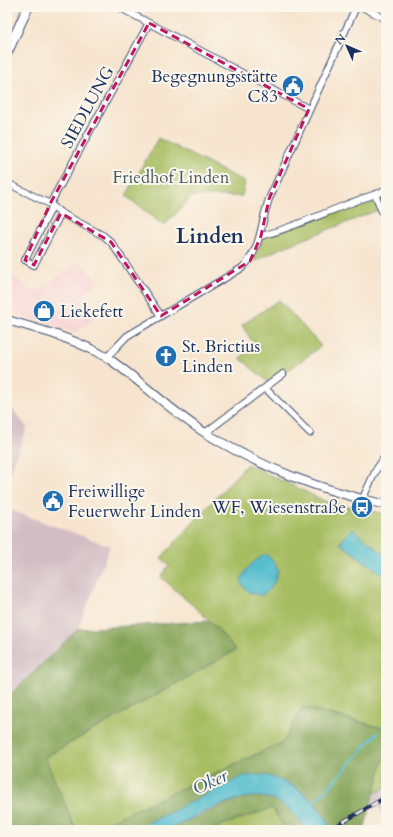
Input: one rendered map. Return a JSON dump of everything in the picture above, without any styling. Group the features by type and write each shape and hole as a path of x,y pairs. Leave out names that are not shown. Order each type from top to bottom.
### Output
{"main road":[{"path":"7,53 28,7"}],"street":[{"path":"119,7 309,109"},
{"path":"106,358 127,336 242,268 250,261 261,236 263,220 270,199 356,7"},
{"path":"362,7 386,20"},
{"name":"SIEDLUNG","path":"61,213 34,265 25,260 51,206 149,23"},
{"path":"7,183 104,236 111,242 161,316"},
{"path":"261,236 286,230 324,212 386,191"},
{"path":"375,194 386,221"},
{"path":"7,320 54,333 88,348 106,358 205,433 269,468 315,486 362,500 386,505"},
{"path":"205,433 283,374"},
{"path":"265,388 310,433"},
{"path":"362,500 376,470 386,455"}],"highlighted area":[{"path":"149,23 309,109 269,199 261,236 250,261 161,316 111,242 61,213 34,265 25,260 50,204"}],"shaded area":[{"path":"80,260 97,281 80,299 94,318 77,333 7,312 7,273 36,292"},
{"path":"7,401 27,428 7,481"},
{"path":"7,509 110,546 78,629 7,698"},
{"path":"386,787 386,813 383,815 378,806 337,830 324,830 375,801 372,795"}],"green space":[{"name":"Friedhof Linden","path":"158,138 245,182 242,196 193,196 164,226 126,196"},
{"path":"386,191 386,207 279,249 258,260 250,261 261,236"},
{"path":"279,300 321,346 270,384 240,358 255,346 242,325"},
{"path":"247,464 327,502 386,514 386,556 352,529 340,543 386,577 386,729 303,707 283,742 91,830 76,830 45,757 236,650 210,621 161,577 169,565 161,558"},
{"path":"210,621 236,650 45,757 76,830 7,830 7,698 78,629"},
{"path":"303,707 386,729 386,750 364,830 332,830 312,801 306,795 283,780 134,830 91,830 283,742"},
{"path":"386,750 386,787 372,795"},
{"path":"250,795 269,798 283,804 295,814 306,830 286,830 272,808 208,830 167,830 233,801"},
{"path":"272,808 286,830 208,830"}],"water":[{"path":"352,529 386,556 386,577 340,543"},
{"path":"266,554 278,570 273,585 262,595 248,592 241,580 251,565"},
{"path":"265,775 286,783 304,794 318,808 330,827 324,830 306,830 294,813 281,803 267,798 253,797 238,799 222,804 167,830 134,830 244,776"}],"waterway":[{"path":"383,726 386,723"},
{"path":"312,802 325,792 377,733"}],"railway":[{"path":"329,830 386,797"}],"place":[{"name":"Begegnungsstätte C83","path":"293,86"},
{"name":"Liekefett","path":"44,311"},
{"name":"St. Brictius Linden","path":"166,356"},
{"name":"Freiwillige Feuerwehr Linden","path":"53,501"},
{"name":"WF, Wiesenstraße","path":"362,507"}],"district":[{"name":"Linden","path":"210,236"}],"water label":[{"name":"Oker","path":"210,782"}]}
